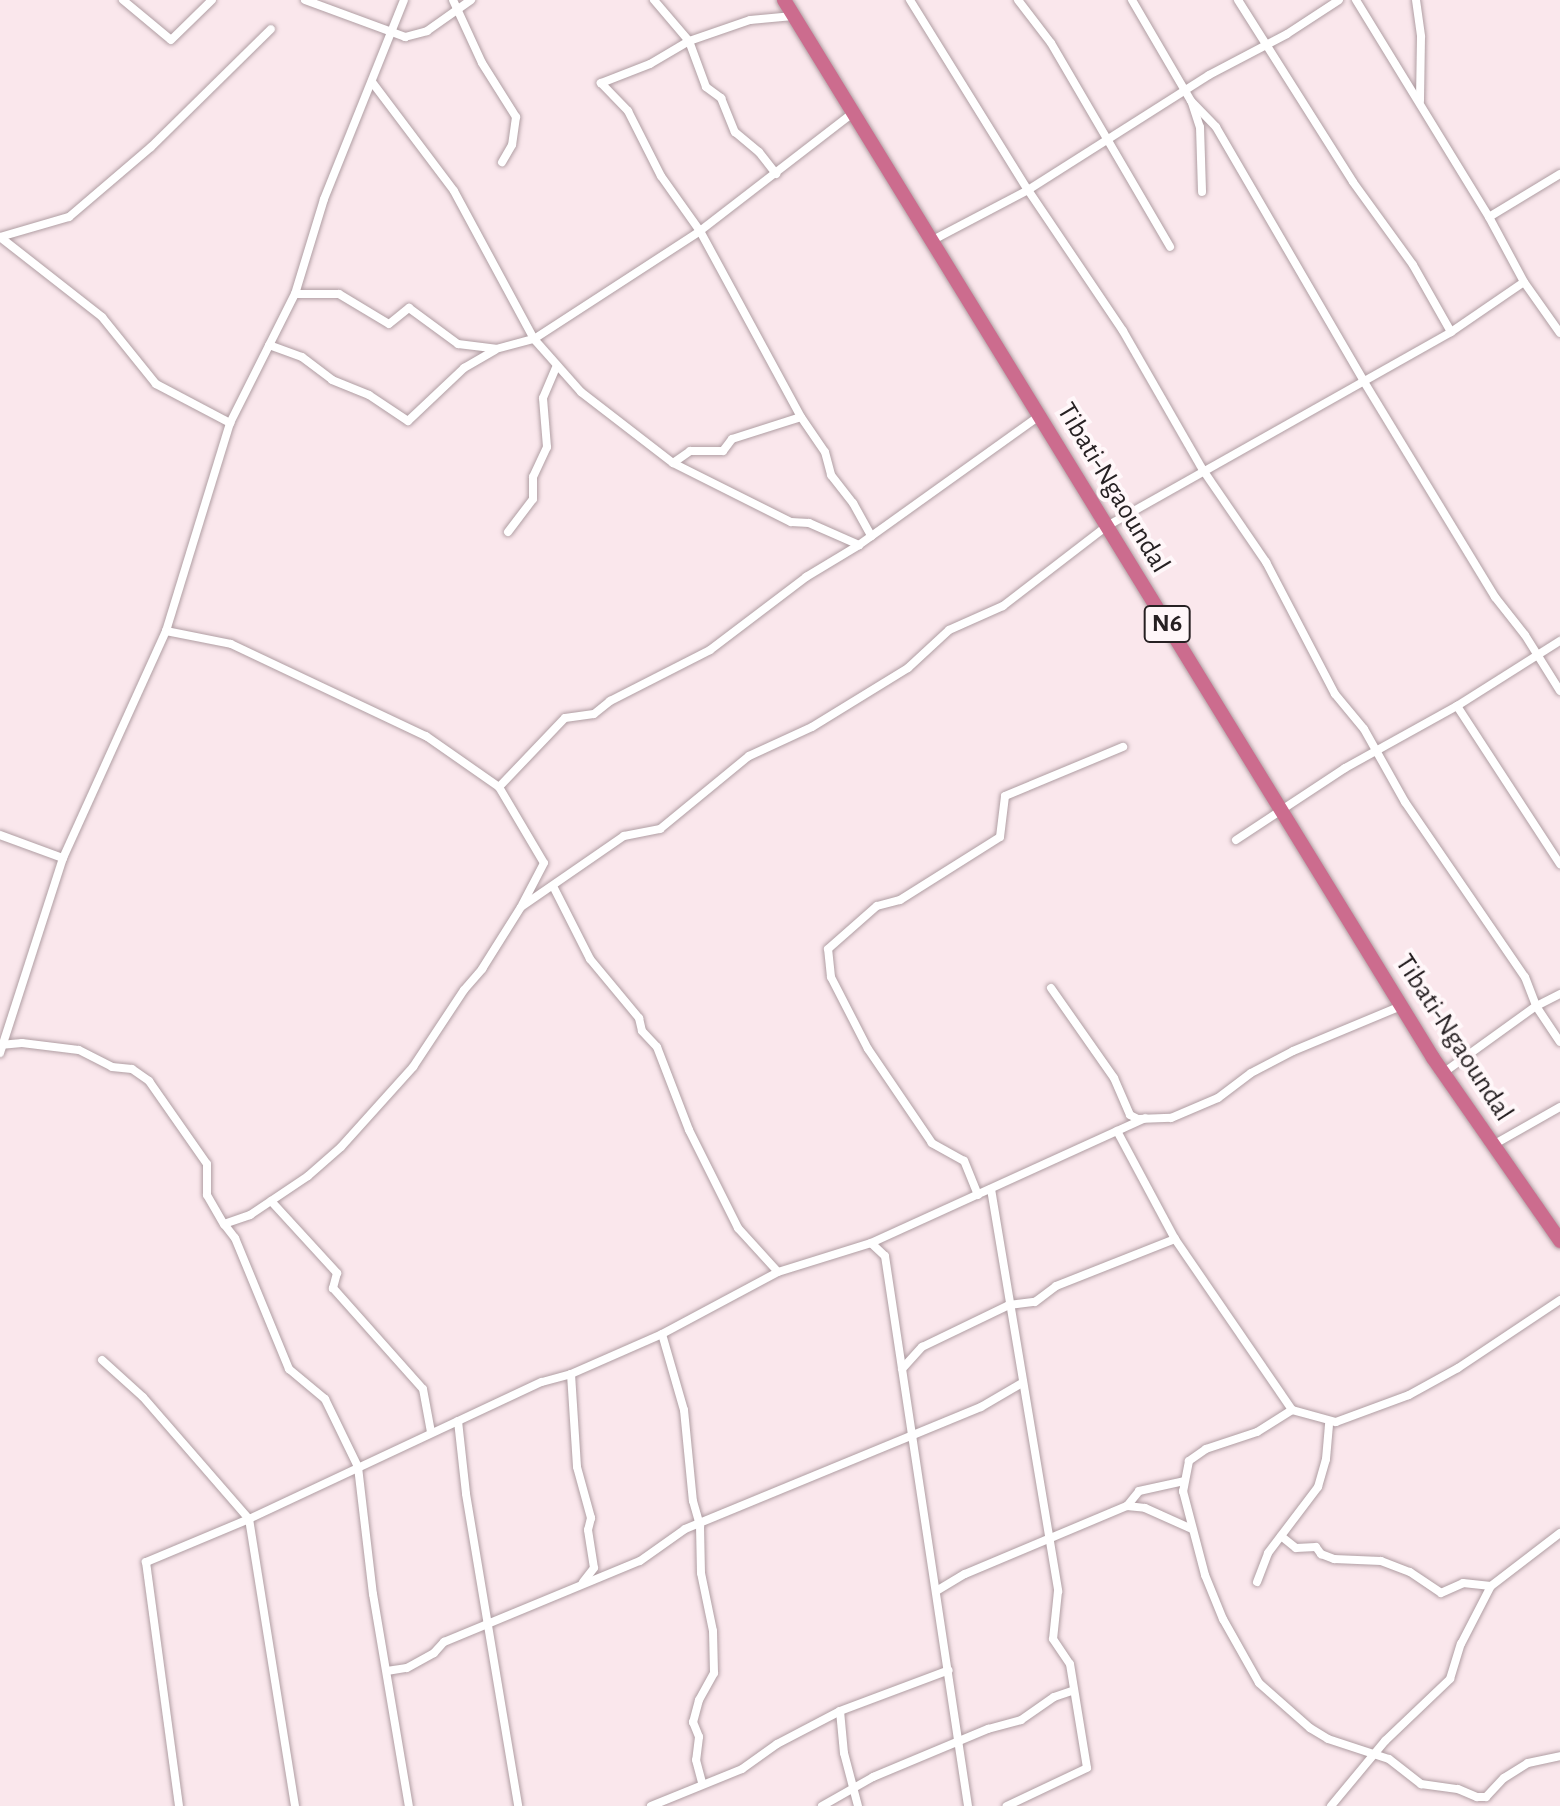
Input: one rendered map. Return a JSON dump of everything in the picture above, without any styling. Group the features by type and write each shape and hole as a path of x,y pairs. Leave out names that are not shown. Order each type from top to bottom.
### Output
{"highway":[{"name":"Tibati-Ngaoundal","path":"784,0 1401,1006 1443,1073 1560,1241"}],"street":[{"path":"123,0 171,40 212,0"},
{"path":"305,0 405,37 427,31 455,4 471,0"},
{"path":"1,1048 63,858 166,631 230,423 295,294 324,199 404,0"},
{"path":"654,0 689,41 706,87 721,98 735,132 759,152 776,174"},
{"path":"910,0 1028,190 1123,331 1203,470 1266,562 1332,689 1360,722 1405,802 1518,966 1536,1006 1560,1042"},
{"path":"1018,0 1051,43 1170,247"},
{"path":"1132,0 1174,66 1185,92 1216,127 1363,380 1495,597 1560,691"},
{"path":"1238,0 1353,182 1413,265 1451,332"},
{"path":"931,241 1028,190 1339,0"},
{"path":"1356,0 1489,217 1524,282 1560,333"},
{"path":"1416,0 1421,37 1420,102"},
{"path":"455,4 482,63 516,117 512,145 502,162"},
{"path":"793,16 750,20 689,41 650,64 601,83 628,111 661,176 700,231 801,417 825,452 831,475 853,503 871,536"},
{"path":"0,237 69,217 151,147 271,29"},
{"path":"372,82 454,191 534,339 581,392 673,463 791,522 809,523 859,545"},
{"path":"1191,101 1200,127 1202,192"},
{"path":"269,345 302,357 332,380 369,395 408,421 464,368 496,349 534,339 700,231 854,112"},
{"path":"1489,217 1560,174"},
{"path":"0,237 102,317 156,384 230,423"},
{"path":"521,907 624,836 660,829 749,756 812,727 908,668 949,630 995,612 1107,526 1451,332 1524,282"},
{"path":"295,294 339,294 389,324 409,308 458,344 496,349"},
{"path":"508,532 533,499 533,477 547,447 543,398 556,367"},
{"path":"499,787 565,718 594,714 610,701 710,650 806,577 859,545 1039,416"},
{"path":"673,463 690,451 723,451 732,439 801,417"},
{"path":"166,631 231,644 426,736 499,787 544,863 482,969 464,990 413,1067 341,1147 308,1176 250,1215 224,1224"},
{"path":"1236,840 1376,749 1457,706 1560,641"},
{"path":"1457,706 1560,864"},
{"path":"978,1195 964,1161 932,1143 868,1049 831,977 828,949 877,906 900,900 1000,837 1005,796 1123,747"},
{"path":"0,835 63,858"},
{"path":"553,886 590,959 639,1018 642,1031 657,1047 685,1121 738,1228 778,1272"},
{"path":"1051,988 1114,1078 1130,1115 1145,1118 1171,1118 1218,1098 1251,1073 1293,1051 1401,1006"},
{"path":"1443,1073 1536,1006 1560,994"},
{"path":"1,1048 22,1043 79,1050 112,1067 132,1069 149,1081 207,1164 207,1195 235,1238 289,1369 325,1399 358,1467 373,1594 409,1806"},
{"path":"1493,1145 1560,1107"},
{"path":"179,1806 146,1562 249,1519 542,1382 571,1374 662,1334 778,1272 871,1243 1145,1118"},
{"path":"1117,1131 1175,1239 1292,1410 1329,1422 1368,1411 1430,1384 1560,1300"},
{"path":"991,1189 1046,1539 1058,1591 1053,1639 1070,1664 1087,1768 1007,1806"},
{"path":"271,1201 337,1273 333,1288 423,1389 431,1432"},
{"path":"902,1369 922,1347 1009,1305 1035,1302 1056,1286 1175,1239"},
{"path":"871,1243 885,1256 938,1590 968,1806"},
{"path":"662,1334 684,1410 693,1501 700,1526 701,1573 713,1631 714,1673 699,1700 693,1722 699,1737 696,1760 702,1783"},
{"path":"102,1360 143,1397 249,1519 295,1806"},
{"path":"571,1374 577,1467 591,1518 588,1530 594,1568 582,1583"},
{"path":"387,1671 407,1668 444,1642 640,1561 669,1538 912,1433 981,1407 1022,1383"},
{"path":"1292,1410 1257,1432 1193,1456 1184,1481 1192,1529 1223,1619 1259,1683 1320,1735 1396,1763 1421,1784 1486,1797 1504,1778 1528,1763 1560,1756"},
{"path":"458,1421 466,1494 518,1806"},
{"path":"1257,1582 1268,1553 1318,1487 1326,1459 1329,1422"},
{"path":"1127,1506 1139,1491 1184,1481"},
{"path":"938,1590 1046,1539 1127,1506 1145,1508 1192,1529"},
{"path":"1331,1806 1374,1753 1450,1679 1469,1624 1491,1586 1560,1533"},
{"path":"1281,1536 1296,1548 1316,1547 1321,1554 1334,1559 1381,1561 1410,1572 1441,1593 1463,1583 1491,1586"},
{"path":"651,1806 742,1769 777,1744 840,1711 949,1670"},
{"path":"822,1806 873,1777 959,1740 1021,1720 1054,1697 1074,1690"},
{"path":"840,1711 844,1753 858,1806"}]}
